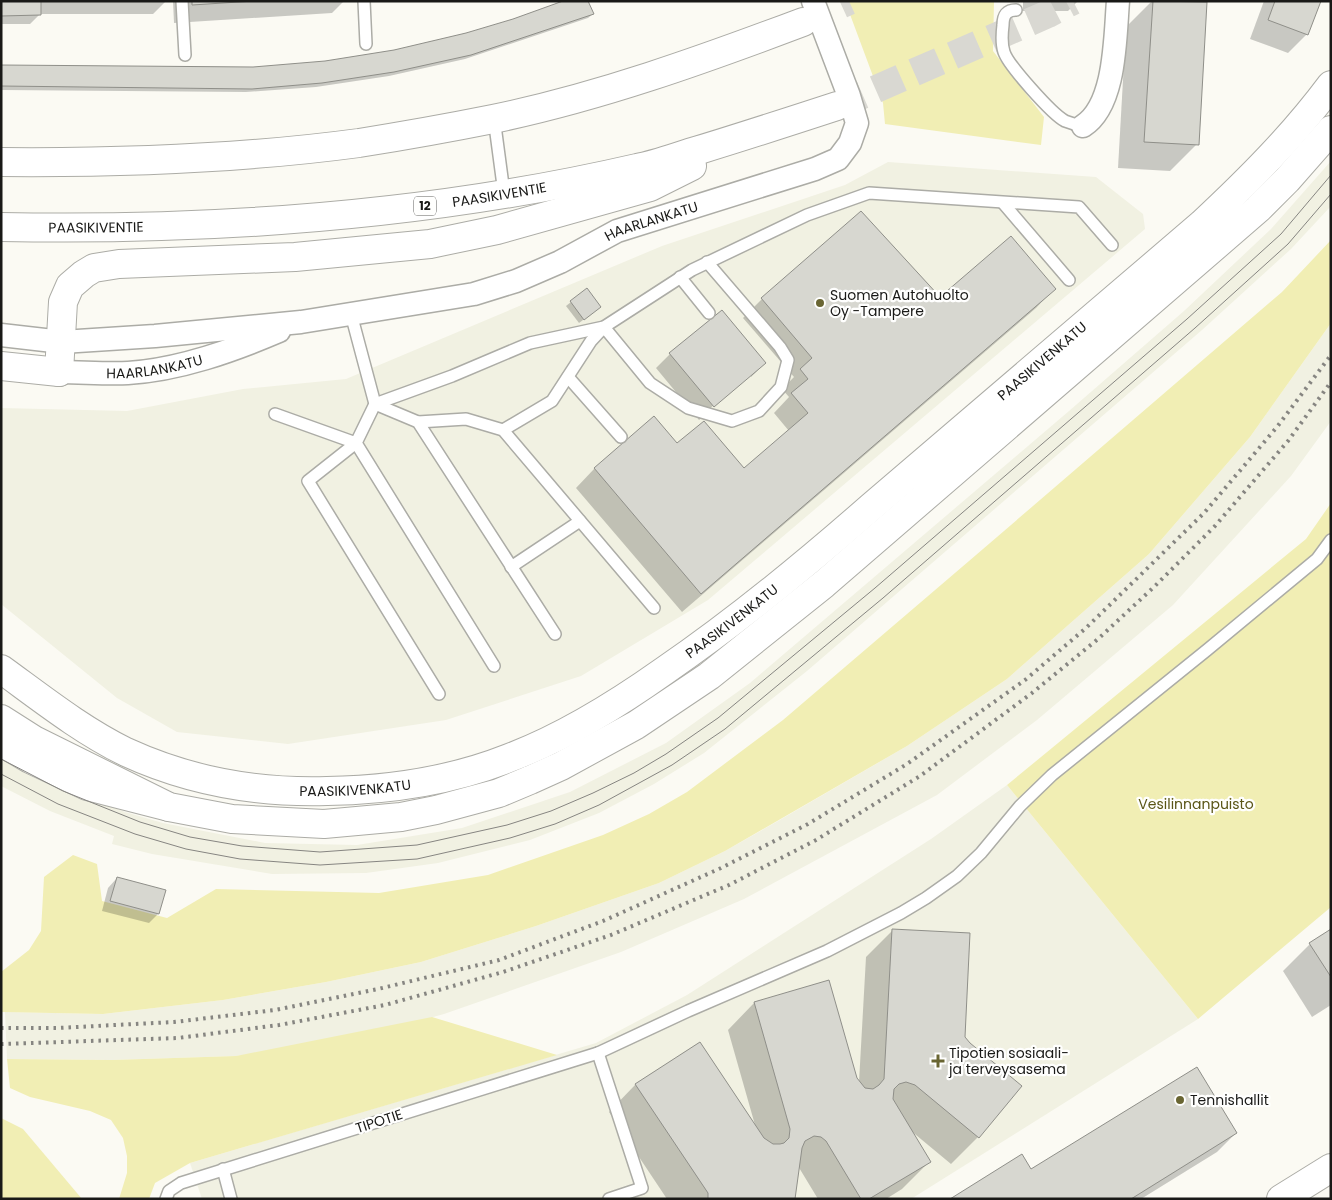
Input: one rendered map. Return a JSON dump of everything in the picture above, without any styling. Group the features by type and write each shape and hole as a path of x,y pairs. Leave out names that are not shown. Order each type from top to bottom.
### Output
{"main road":[{"path":"1,162 164,160 279,152 359,143 494,118 575,98 655,75 730,50 808,12"},
{"name":"PAASIKIVENKATU","path":"1,669 70,718 123,750 174,770 243,787 315,792 364,791 417,784 476,770 538,746 576,727 643,686 721,631 775,589 1209,218 1277,151 1331,85"},
{"name":"PAASIKIVENTIE","path":"1,228 222,225 388,211 504,195 639,168 837,106"},
{"path":"59,372 63,302 70,286 94,268 119,264 295,257 430,244 498,230 650,187 762,130"},
{"name":"PAASIKIVENKATU","path":"1,719 34,740 169,807 232,819 324,824 401,817 436,810 506,789 561,766 636,725 709,676 824,584 1258,209 1287,180 1331,130"},
{"name":"HAARLANKATU","path":"1,366 59,372"},
{"path":"1,742 30,759 87,786 169,807"},
{"path":"1281,1199 1331,1168"}],"street":[{"path":"1083,126 1091,121 1101,106 1110,79 1118,1"},
{"name":"HAARLANKATU","path":"1,335 62,342 155,336 301,322 474,294 516,281 560,262 617,231 815,169 838,159 850,143 858,123 849,96 808,12"},
{"name":"HAARLANKATU","path":"59,372 129,373 189,364 254,342 301,322"}],"lane":[{"path":"182,1 185,55"},
{"path":"364,1 366,44"},
{"path":"1016,10 1010,10 1006,13 1003,20 1002,42 1004,52 1011,64 1053,112 1065,121 1083,126"},
{"path":"494,118 504,195"},
{"path":"503,430 552,401 590,341 604,327 680,277 807,215 869,193 1079,207 1112,245"},
{"path":"1003,203 1069,280"},
{"path":"604,327 650,383 688,408 732,421 759,411 781,387 788,360 780,347 708,262"},
{"path":"680,277 709,313"},
{"path":"351,314 374,404 356,443 308,481 439,694"},
{"path":"374,404 452,376 530,343 604,327"},
{"path":"568,377 621,438"},
{"path":"374,404 418,422 466,419 503,430 654,608"},
{"path":"275,414 356,443 494,666"},
{"path":"418,422 555,634"},
{"path":"511,567 580,521"},
{"name":"TIPOTIE","path":"166,1199 169,1191 181,1183 598,1053 688,1011 827,951 926,898 957,876 981,853 1020,806 1052,775 1317,559 1331,540"},
{"path":"598,1053 642,1188 609,1199"},
{"path":"223,1169 232,1199"}],"shaded area":[{"path":"1331,161 1331,206 1291,249 1202,330 807,671 704,753 654,784 599,813 530,840 438,863 366,873 272,874 152,854 112,844 114,836 50,811 1,786 1,754 64,787 125,812 163,823 265,843 357,845 462,828 570,792 666,743 750,683 1184,311 1271,229"},
{"path":"888,162 1096,177 1143,214 1145,229 708,600 581,676 446,720 288,744 177,732 117,698 1,604 1,408 127,411 243,389 346,379 662,246 845,185"},
{"path":"1331,323 1331,421 1291,476 1173,605 1037,720 937,795 744,899 621,952 444,1014 349,1040 236,1056 112,1060 7,1059 5,1012 103,1014 223,1000 326,982 421,962 536,926 659,883 725,851 907,746 1007,679 1149,554 1250,437"},
{"path":"1007,785 1198,1019 911,1199 202,1199 190,1163 596,1043 687,995 931,839"}],"green space":[{"path":"845,1 994,1 993,51 1044,117 1041,145 885,124 883,103"},
{"path":"1331,240 1331,323 1250,437 1149,554 1007,679 907,746 725,851 659,883 536,926 421,962 326,982 223,1000 103,1014 1,1012 1,972 29,950 41,931 44,877 73,855 97,864 102,901 167,918 216,889 379,893 488,875 603,835 649,814 687,792 783,720 969,561 1282,292"},
{"name":"Vesilinnanpuisto","path":"1331,503 1331,907 1198,1019 1007,785 1306,539"},
{"path":"432,1017 557,1055 190,1163 155,1183 149,1199 119,1199 127,1173 127,1156 123,1138 111,1120 90,1111 30,1097 10,1088 7,1059 112,1060 236,1056"},
{"path":"1,1118 23,1129 82,1199 1,1199"}],"building":[{"path":"1,1 41,1 41,15 1,16"},
{"path":"192,1 254,1 192,5"},
{"path":"563,1 588,1 594,14 471,55 394,72 322,83 252,89 1,86 1,65 253,67 325,61 394,50 466,33"},
{"path":"1153,1 1207,2 1199,145 1144,142"},
{"path":"1275,1 1321,1 1308,35 1268,20"},
{"path":"861,211 940,297 1011,236 1056,289 701,594 594,468 654,416 677,443 704,421 744,468 808,413 791,393 808,379 800,369 812,358 761,298"},
{"path":"587,288 601,307 584,320 570,301"},
{"path":"722,310 766,363 714,407 669,353"},
{"path":"117,877 166,890 159,914 110,901"},
{"name":"Tipotien sosiaali- ja terveysasema","path":"892,929 970,933 965,1037 1022,1086 979,1138 915,1085 906,1082 899,1084 894,1089 893,1099 931,1162 869,1199 861,1199 826,1141 821,1137 814,1136 805,1141 802,1148 795,1199 708,1199 708,1193 635,1084 700,1042 764,1138 773,1144 784,1143 789,1138 790,1129 754,1002 829,980 857,1078 865,1088 873,1089 884,1079"},
{"path":"1331,929 1331,977 1309,943"},
{"name":"Tennishallit","path":"1197,1067 1237,1133 1131,1199 950,1199 1022,1154 1031,1169"}],"tunnel":[{"path":"803,22 849,1"},
{"path":"837,106 1048,14 1073,1"}],"tram line":[{"path":"1,759 63,791 140,822 190,837 242,846 320,852 417,845 507,825 551,811 593,793 634,773 666,754 718,718 875,588 1187,319 1281,234 1331,175"},
{"path":"1,774 58,804 135,834 186,849 240,859 320,865 417,859 510,838 555,824 599,805 672,765 725,729 883,598 1195,328 1288,244 1331,194"}],"railway":[{"path":"1,1028 57,1028 174,1022 275,1010 378,989 499,960 603,921 721,868 808,824 907,764 1025,680 1086,628 1204,513 1277,427 1331,355"},
{"path":"1,1044 178,1038 279,1025 385,1005 503,972 611,935 729,885 816,840 920,776 1032,693 1098,639 1215,526 1288,441 1331,382"}],"place":[{"name":"Suomen Autohuolto Oy -Tampere","path":"820,303"},
{"name":"Tipotien sosiaali- ja terveysasema","path":"938,1061"},
{"name":"Tennishallit","path":"1180,1100"}]}
